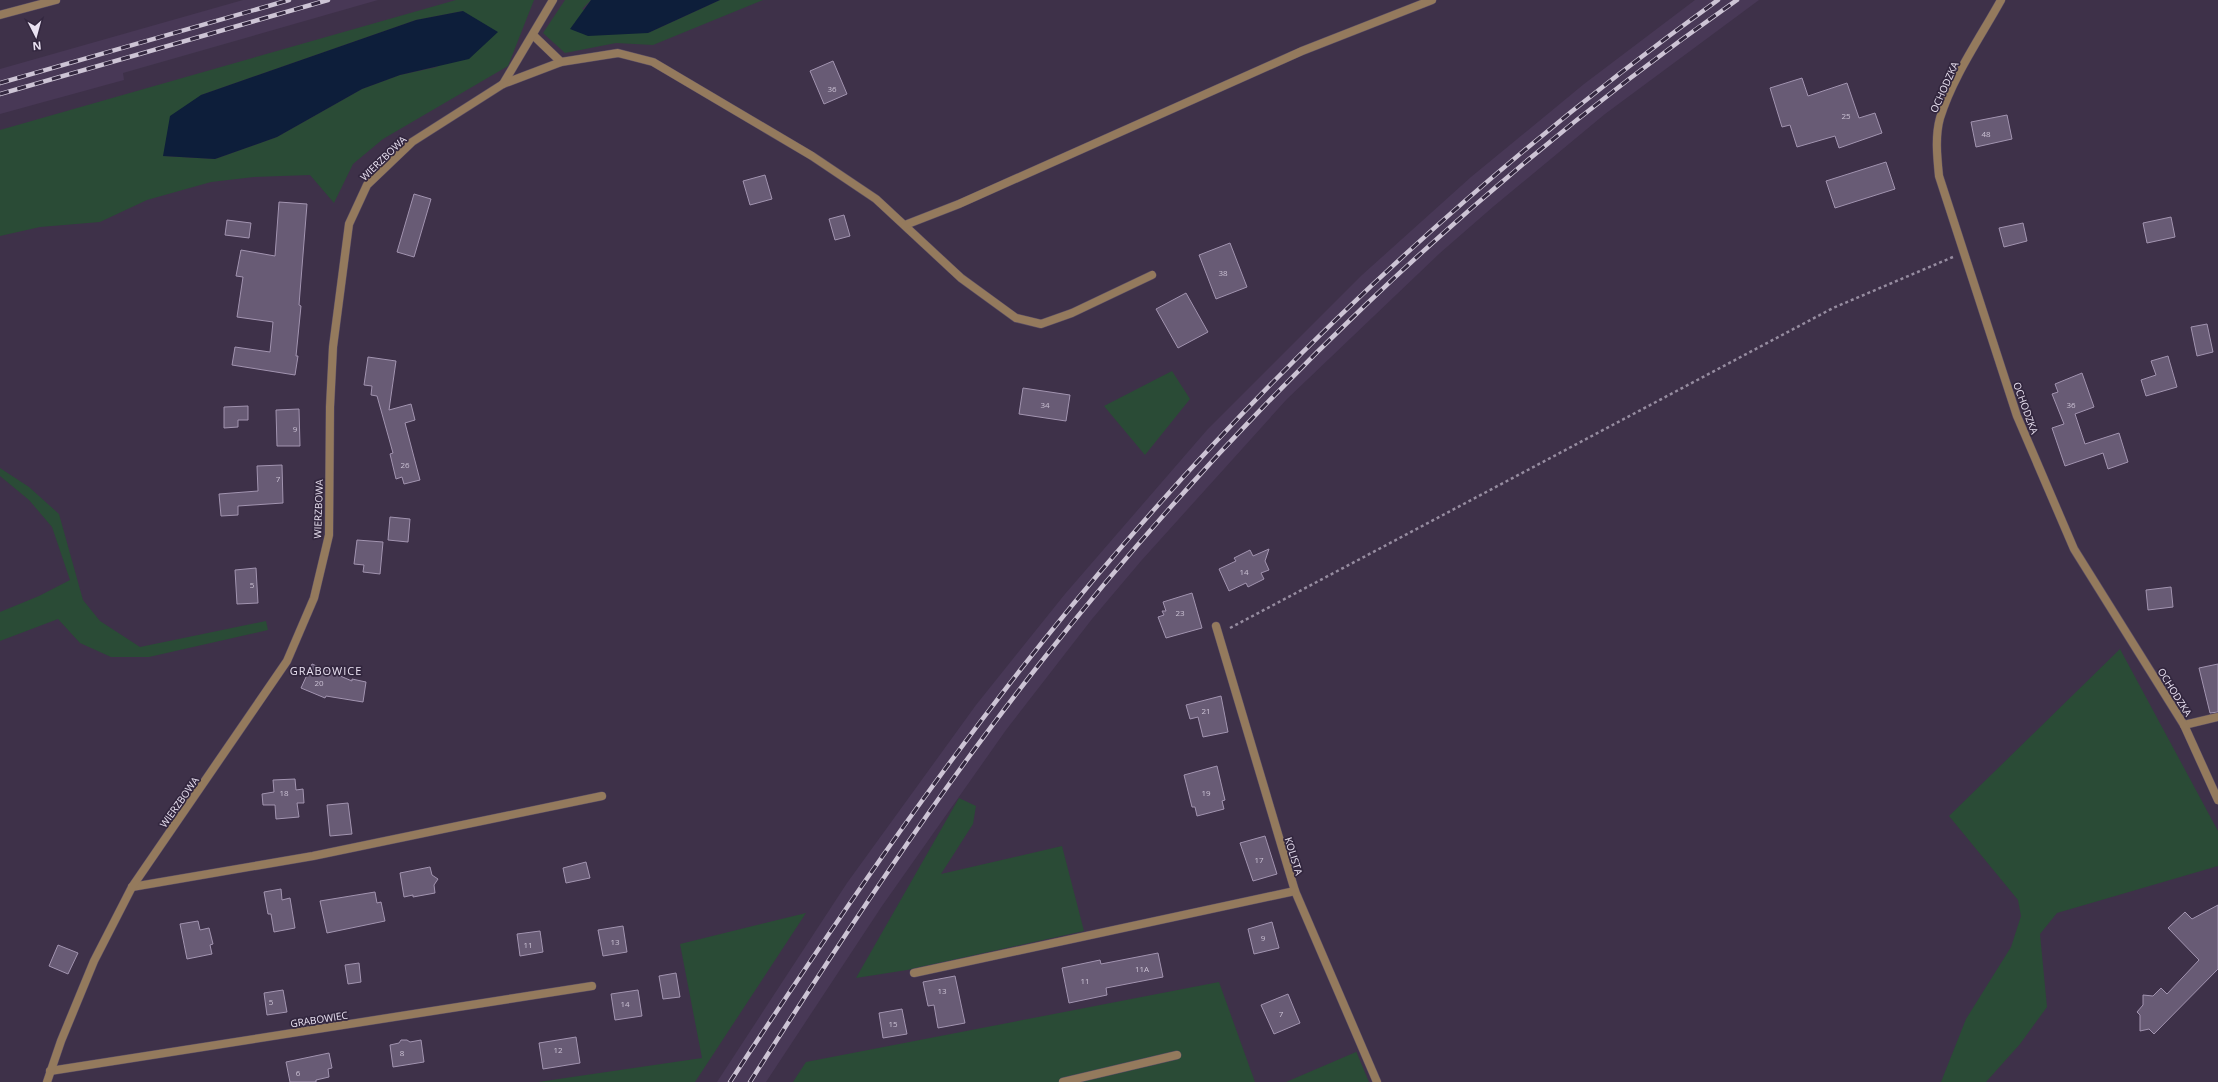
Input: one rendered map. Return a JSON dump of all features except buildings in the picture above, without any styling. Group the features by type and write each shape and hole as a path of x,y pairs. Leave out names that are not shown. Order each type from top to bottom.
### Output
{"street":[{"path":"0,15 56,0"},
{"name":"WIERZBOWA","path":"47,1082 60,1041 94,961 132,887 287,661 314,598 328,535 330,407 333,347 349,224 366,185 412,142 503,84 553,0"},
{"path":"905,225 959,204 1302,51 1432,0"},
{"name":"OCHODZKA","path":"2001,0 1954,84 1940,118 1936,147 1939,176 2016,416 2074,549 2184,725 2218,800"},
{"path":"532,36 561,62"},
{"path":"503,84 561,62 618,53 653,62 812,156 876,199 961,278 1016,318 1041,324 1072,313 1152,275"},
{"name":"KOLISTA","path":"1217,630 1295,891 1377,1082"},
{"path":"2184,725 2218,717"},
{"path":"132,887 313,856 602,796"},
{"path":"914,973 1295,891"},
{"name":"GRABOWIEC","path":"50,1071 592,986"},
{"path":"1063,1082 1176,1054"}],"path":[{"path":"1217,630 1833,308 1963,252"}],"shaded area":[{"path":"243,0 378,0 123,73 124,80 0,114 0,69"},
{"path":"1695,0 1759,0 1605,114 1494,206 1440,253 1287,399 1141,561 1092,619 1006,730 882,906 766,1082 717,1082 847,883 976,705 1065,594 1207,430 1362,275 1471,177 1584,84"}],"green space":[{"path":"456,0 534,0 508,66 383,139 353,164 334,203 310,175 254,177 211,182 147,200 100,222 40,227 0,236 0,130","holes":["463,11 437,67 400,75 362,89 277,137 215,159 163,156 201,95 416,20"]},
{"path":"565,0 591,0 582,9 648,33 720,0 763,0 653,45 616,43 565,53 543,33"},
{"path":"1172,371 1190,399 1145,455 1104,406"},
{"path":"0,468 29,487 59,514 83,600 100,621 140,647 266,621 268,630 149,657 111,657 80,643 58,619 0,641 0,612 39,596 70,580 52,527 29,500 0,476"},
{"path":"2120,649 2218,831 2218,866 2057,913 2040,934 2047,1007 2020,1044 1986,1082 1941,1082 1966,1019 2011,947 2021,916 2018,900 1949,816"},
{"path":"959,798 976,806 973,824 941,874 1062,846 1084,931 907,970 856,978"},
{"path":"806,913 695,1082 538,1082 702,1058 680,944"},
{"path":"1219,982 1255,1082 793,1082 806,1062"},
{"path":"1356,1052 1369,1082 1286,1082"}],"water":[{"path":"591,0 720,0 648,33 588,36 570,29"},
{"path":"463,11 498,32 469,59 400,75 362,89 277,137 215,159 163,156 170,116 201,95 416,20"}],"railway":[{"path":"0,83 289,0"},
{"path":"0,94 328,0"},
{"path":"730,1082 822,943 967,739 1070,608 1124,544 1191,469 1260,395 1332,324 1405,255 1480,188 1637,60 1718,0"},
{"path":"750,1082 819,974 890,868 964,764 1041,662 1117,569 1197,478 1279,390 1365,306 1454,224 1545,146 1640,71 1737,0"}],"district":[{"name":"GRABOWICE","path":"326,671"}]}
